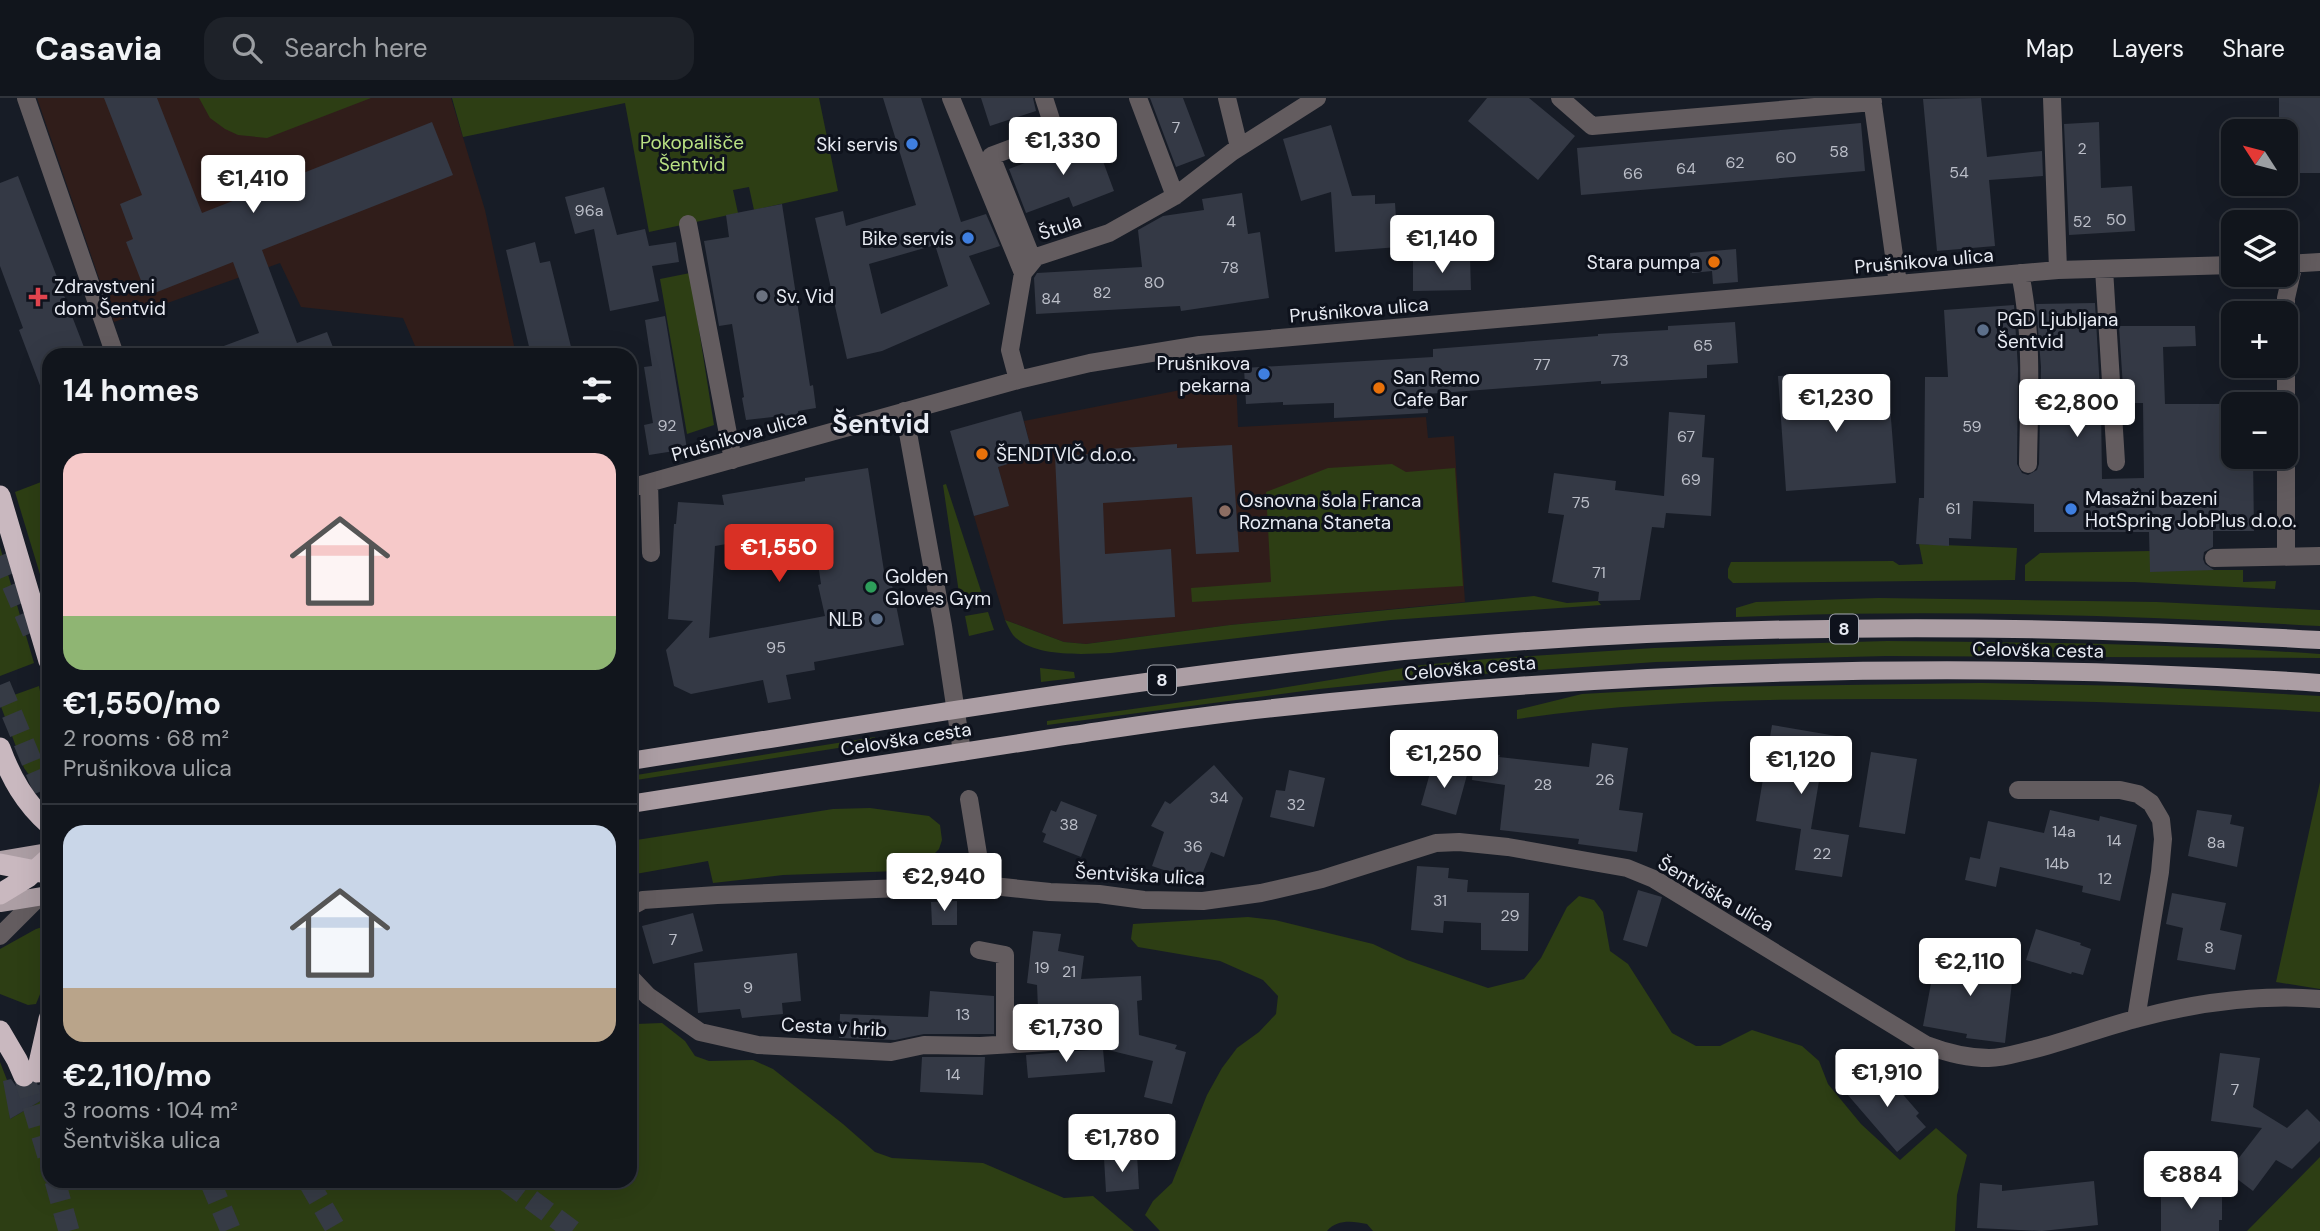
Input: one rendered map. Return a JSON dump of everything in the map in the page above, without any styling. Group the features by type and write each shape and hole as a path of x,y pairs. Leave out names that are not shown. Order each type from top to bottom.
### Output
{"highway":[{"path":"0,496 42,637"},
{"path":"0,748 19,791 42,816"},
{"path":"0,862 42,867"},
{"path":"0,894 42,869"},
{"path":"0,1031 29,1065 42,1035"}],"main road":[{"name":"Celovška cesta","path":"637,760 1028,698 1355,656 1538,641 1655,634 1963,627 2177,632 2320,640"},
{"name":"Celovška cesta","path":"637,803 1232,713 1362,698 1556,683 1861,670 1978,670 2133,672 2320,683"},
{"path":"0,862 42,853"},
{"path":"0,903 42,896"}],"street":[{"path":"26,98 113,348"},
{"path":"951,98 1028,267"},
{"path":"1018,380 1010,350 1028,267 992,156 1055,132 1044,98"},
{"path":"1138,98 1175,196"},
{"path":"1227,98 1239,147"},
{"name":"Štula","path":"1028,267 1036,257 1108,233 1175,196 1239,147 1317,98"},
{"path":"1560,98 1592,126 1872,100 1898,285"},
{"path":"2052,98 2058,270"},
{"path":"688,224 733,460"},
{"path":"2298,263 2320,262"},
{"name":"Prušnikova ulica","path":"637,486 1018,380 1090,363 1200,345 2058,270 2221,265"},
{"path":"2104,269 2116,462"},
{"path":"2020,273 2025,300 2029,380 2028,464"},
{"path":"2286,556 2287,287"},
{"path":"904,411 943,626 962,752"},
{"path":"649,483 651,553"},
{"path":"2214,558 2320,556"},
{"path":"2018,790 2120,790 2138,794 2151,803 2161,820 2163,839 2160,872 2136,1019"},
{"path":"637,903 643,900 717,895 983,885 970,799"},
{"name":"Šentviška ulica","path":"983,885 1144,900 1203,901 1261,894 1322,879 1436,843 1459,842 1507,847 1627,868 1654,879 1926,1045 1949,1053 1992,1058 2064,1042 2136,1019 2223,1000 2291,997 2320,999"},
{"path":"0,936 42,898"},
{"path":"979,950 1005,955 1005,1044"},
{"name":"Cesta v hrib","path":"637,984 648,996 700,1032 758,1045 891,1052 924,1045 1098,1039"}],"shaded area":[{"path":"37,98 451,98 485,210 515,348 416,348 403,318 301,307 280,263 114,322"},
{"name":"Osnovna šola Franca Rozmana Staneta","path":"1236,379 1238,427 1426,417 1428,438 1454,436 1465,602 1230,625 1086,644 1064,642 1005,620 974,516 1008,506 998,467 1031,449 1024,421"}],"green space":[{"path":"199,98 371,98 267,138 238,135 225,129 210,118"},
{"name":"Pokopališče Šentvid","path":"452,98 819,98 838,191 754,210 749,187 733,190 738,213 649,232 625,103 463,137"},
{"path":"690,273 714,425 687,434 660,279"},
{"path":"1392,464 1406,472 1455,468 1463,586 1192,602 1191,588 1271,582 1266,492 1328,468"},
{"path":"42,482 42,581 15,492"},
{"path":"946,484 982,594 965,596 959,593 943,485"},
{"path":"1919,544 2017,548 2015,580 1733,583 1728,578 1731,562 1893,561 1899,565 1923,564"},
{"path":"0,547 34,663 0,676"},
{"path":"2150,551 2214,570 2243,570 2243,582 2276,581 2275,589 2134,582 2025,581 2025,565 2040,553"},
{"path":"1534,596 1567,603 1598,601 1601,605 1391,620 1087,654 1033,648 1013,635 1005,620 1064,642 1086,644 1230,625"},
{"path":"1879,598 2157,602 2320,610 2320,626 2028,614 1882,613 1736,617 1736,608 1756,602"},
{"path":"988,612 994,630 969,636 965,616"},
{"path":"1887,641 2158,646 2320,654 2320,658 1886,656 1656,662 1424,678 1047,725 1047,721 1422,665 1654,648"},
{"path":"1040,668 1074,672 1075,678 1041,682"},
{"path":"1981,683 2131,686 2320,696 2320,712 2104,702 1841,699 1655,705 1517,719 1517,710 1582,694 1710,687"},
{"path":"39,686 42,701 42,792 24,768 0,700"},
{"path":"875,737 876,742 637,780 637,775"},
{"path":"2320,782 2320,989 2276,982"},
{"path":"870,808 929,816 940,825 942,840 939,849 924,864 898,871 783,875 713,883 708,861 637,874 637,840 833,809"},
{"path":"1579,896 1594,900 1603,912 1610,951 1628,964 1672,1033 1696,1046 1720,1046 1752,1030 1802,1046 1819,1061 1828,1084 1861,1124 1900,1160 1936,1128 1967,1155 1957,1195 1955,1231 1373,1231 1367,1224 1351,1222 1336,1224 1327,1231 1160,1231 1145,1215 1153,1201 1172,1183 1207,1095 1222,1068 1237,1048 1259,1032 1276,1014 1278,996 1263,980 1220,961 1138,947 1131,939 1133,924 1248,917 1275,920 1373,944 1407,960 1488,988 1524,979 1541,958 1567,907"},
{"path":"42,927 42,989 36,1004 28,1005 0,994 0,949"},
{"path":"662,1023 685,1041 695,1056 709,1061 753,1060 773,1069 875,1152 892,1158 983,1163 1064,1198 1093,1196 1134,1231 0,1231 0,1062 7,1080 10,1119 42,1100 42,1188 637,1188 637,1024"},
{"path":"2320,1157 2320,1231 2247,1231"}],"building":[{"path":"104,98 157,98 202,213 432,122 453,175 262,250 297,343 327,332 333,348 218,348 259,333 233,262 147,296 126,242 133,239 120,204 142,195"},
{"path":"883,98 921,98 961,222 986,214 1000,246 969,256 990,304 882,351 847,359 815,218 843,211 846,226 916,205","holes":["935,245 948,286 881,314 869,264"]},
{"path":"981,98 1033,98 1036,111 990,126"},
{"path":"1150,98 1183,98 1205,156 1176,167"},
{"path":"1487,98 1529,98 1575,136 1538,180 1468,121"},
{"path":"1981,98 1987,157 2042,151 2043,176 1989,180 1995,246 1937,251 1923,99"},
{"path":"2279,98 2320,98 2320,173 2298,173 2298,119 2279,119"},
{"path":"2099,122 2101,188 2132,186 2135,231 2069,235 2064,124"},
{"path":"1861,123 1865,171 1581,195 1577,148"},
{"path":"1331,125 1352,196 1375,195 1375,204 1395,203 1398,247 1335,252 1331,192 1301,201 1283,139"},
{"path":"1094,137 1114,191 1073,207 1069,197 1026,213 1009,169"},
{"name":"Zdravstveni dom Šentvid","path":"18,176 84,348 42,348 42,391 19,330 23,328 0,266 0,183"},
{"path":"604,187 617,235 645,229 649,246 676,242 679,262 652,266 659,301 610,311 594,229 575,234 565,197"},
{"path":"1242,193 1248,234 1260,232 1269,298 1181,311 1180,306 1036,314 1034,278 1037,273 1142,267 1138,230 1163,216 1204,210 1202,199"},
{"name":"Sv. Vid","path":"782,204 810,386 813,385 816,408 798,411 798,414 746,420 732,324 719,326 704,241 729,237 726,215"},
{"path":"535,242 540,263 550,261 571,348 529,348 506,250"},
{"name":"Stara pumpa","path":"1736,249 1738,282 1713,284 1712,271 1692,273 1690,253"},
{"path":"1470,258 1471,290 1413,291 1413,259"},
{"path":"2095,303 2102,479 2144,478 2143,403 2124,403 2119,326 2195,326 2196,346 2163,347 2165,404 2221,404 2221,469 2253,469 2254,531 2213,531 2213,547 2204,552 2203,559 2205,564 2214,570 2150,572 2149,532 2034,532 2034,504 1973,501 1971,539 1949,538 1949,546 1916,544 1919,498 1924,498 1925,377 1948,377 1944,310 2014,305 2018,368 2017,464 2022,473 2028,475 2037,470 2039,464 2041,367 2036,304"},
{"path":"665,316 687,449 649,455 644,425 653,423 644,367 652,366 645,320"},
{"path":"1735,322 1738,363 1707,365 1707,378 1601,384 1601,381 1427,394 1428,413 1334,418 1334,403 1246,404 1244,368 1433,357 1433,349"},
{"path":"1799,375 1799,386 1888,380 1896,483 1786,491 1778,376"},
{"path":"1021,411 1033,456 998,467 1009,506 974,516 950,431"},
{"path":"1669,412 1705,415 1702,457 1714,458 1711,516 1666,513 1664,528 1652,527 1640,600 1598,601 1599,592 1552,582 1564,515 1548,513 1554,473 1616,481 1615,490 1664,496"},
{"path":"1177,444 1177,448 1232,445 1239,552 1196,554 1192,497 1103,503 1105,554 1171,549 1175,617 1063,624 1055,456 1109,453 1109,449"},
{"path":"868,468 884,571 889,570 904,645 814,662 815,670 786,675 791,699 768,703 763,680 691,694 674,686 666,650 693,621 668,619 674,524 678,502 724,505 722,495 805,481 805,478","holes":["813,529 821,584 818,585 825,616 709,638 715,546"]},
{"path":"1772,725 1842,737 1838,760 1823,757 1811,829 1849,835 1842,877 1795,870 1801,829 1756,821"},
{"path":"1592,743 1628,748 1619,810 1643,813 1637,852 1578,844 1579,839 1500,830 1505,785 1472,780 1475,752 1589,767"},
{"path":"1871,752 1917,759 1905,834 1859,827"},
{"path":"1214,765 1243,798 1224,857 1211,852 1199,882 1152,866 1164,832 1151,826 1165,801 1170,804"},
{"path":"1432,766 1467,775 1456,815 1421,805"},
{"path":"1289,770 1325,778 1314,827 1270,817 1276,790 1285,791"},
{"path":"1061,801 1097,815 1081,857 1043,842 1046,834 1042,832 1051,810 1056,812"},
{"path":"2050,810 2099,821 2100,816 2137,825 2120,901 2082,892 2083,886 2000,867 1996,887 1965,880 1970,857 1980,859 1988,821 2044,833"},
{"path":"2197,810 2232,815 2230,824 2244,827 2237,867 2188,856"},
{"path":"1417,866 1449,868 1448,878 1468,880 1467,892 1529,893 1528,951 1481,950 1481,923 1444,921 1443,933 1411,930"},
{"path":"1638,890 1662,897 1647,947 1623,940"},
{"path":"2172,893 2226,903 2220,930 2242,935 2235,970 2177,960 2183,928 2166,924"},
{"path":"957,901 957,925 932,925 931,902"},
{"path":"693,913 703,951 653,964 642,926"},
{"path":"2036,929 2081,943 2080,945 2091,949 2083,975 2026,960"},
{"path":"1033,931 1061,934 1058,951 1084,956 1081,979 1141,976 1142,1000 1137,1001 1139,1035 1177,1045 1175,1049 1186,1052 1172,1104 1144,1097 1153,1061 1104,1049 1109,1039 1104,1029 1039,1031 1037,985 1027,983"},
{"path":"1942,952 1964,956 1963,960 2014,965 2005,1043 1966,1038 1967,1034 1923,1026 1936,957 1941,958"},
{"path":"797,953 801,1001 782,1003 783,1014 742,1018 740,1009 698,1013 694,963"},
{"path":"930,991 994,996 994,1034 924,1034 895,1040 839,1038 840,1014 928,1017"},
{"path":"1103,1049 1105,1072 1028,1078 1026,1055"},
{"path":"2220,1053 2260,1058 2253,1107 2287,1128 2307,1109 2320,1122 2320,1141 2292,1169 2276,1160 2253,1191 2228,1172 2262,1128 2211,1121"},
{"path":"922,1057 985,1057 983,1095 920,1092"},
{"path":"1879,1067 1919,1113 1916,1116 1926,1127 1897,1152 1847,1094"},
{"path":"11,1079 16,1086 23,1089 42,1084 42,1100 10,1119 3,1081"},
{"path":"1137,1155 1139,1189 1106,1192 1104,1158"},
{"path":"2094,1181 2098,1225 2042,1231 1977,1228 1980,1183 2002,1185 2002,1191"},
{"path":"2161,1192 2222,1192 2222,1220 2219,1220 2219,1231 2161,1231"}],"tunnel":[{"path":"0,556 33,633"},
{"path":"0,685 42,786"},
{"path":"24,1076 42,1136"},
{"path":"57,1188 69,1231"},
{"path":"213,1188 231,1231"},
{"path":"312,1188 337,1231"},
{"path":"515,1188 573,1231"}],"place":[{"name":"Ski servis","path":"912,144"},
{"name":"Bike servis","path":"968,238"},
{"name":"Stara pumpa","path":"1714,262"},
{"name":"Sv. Vid","path":"762,296"},
{"name":"Zdravstveni dom Šentvid","path":"38,297"},
{"name":"PGD Ljubljana Šentvid","path":"1983,330"},
{"name":"Prušnikova pekarna","path":"1264,374"},
{"name":"San Remo Cafe Bar","path":"1379,388"},
{"name":"ŠENDTVIČ d.o.o.","path":"982,454"},
{"name":"Masažni bazeni HotSpring JobPlus d.o.o.","path":"2071,509"},
{"name":"Osnovna šola Franca Rozmana Staneta","path":"1225,511"},
{"name":"Golden Gloves Gym","path":"871,587"},
{"name":"NLB","path":"877,619"}],"district":[{"name":"Šentvid","path":"881,424"}]}
